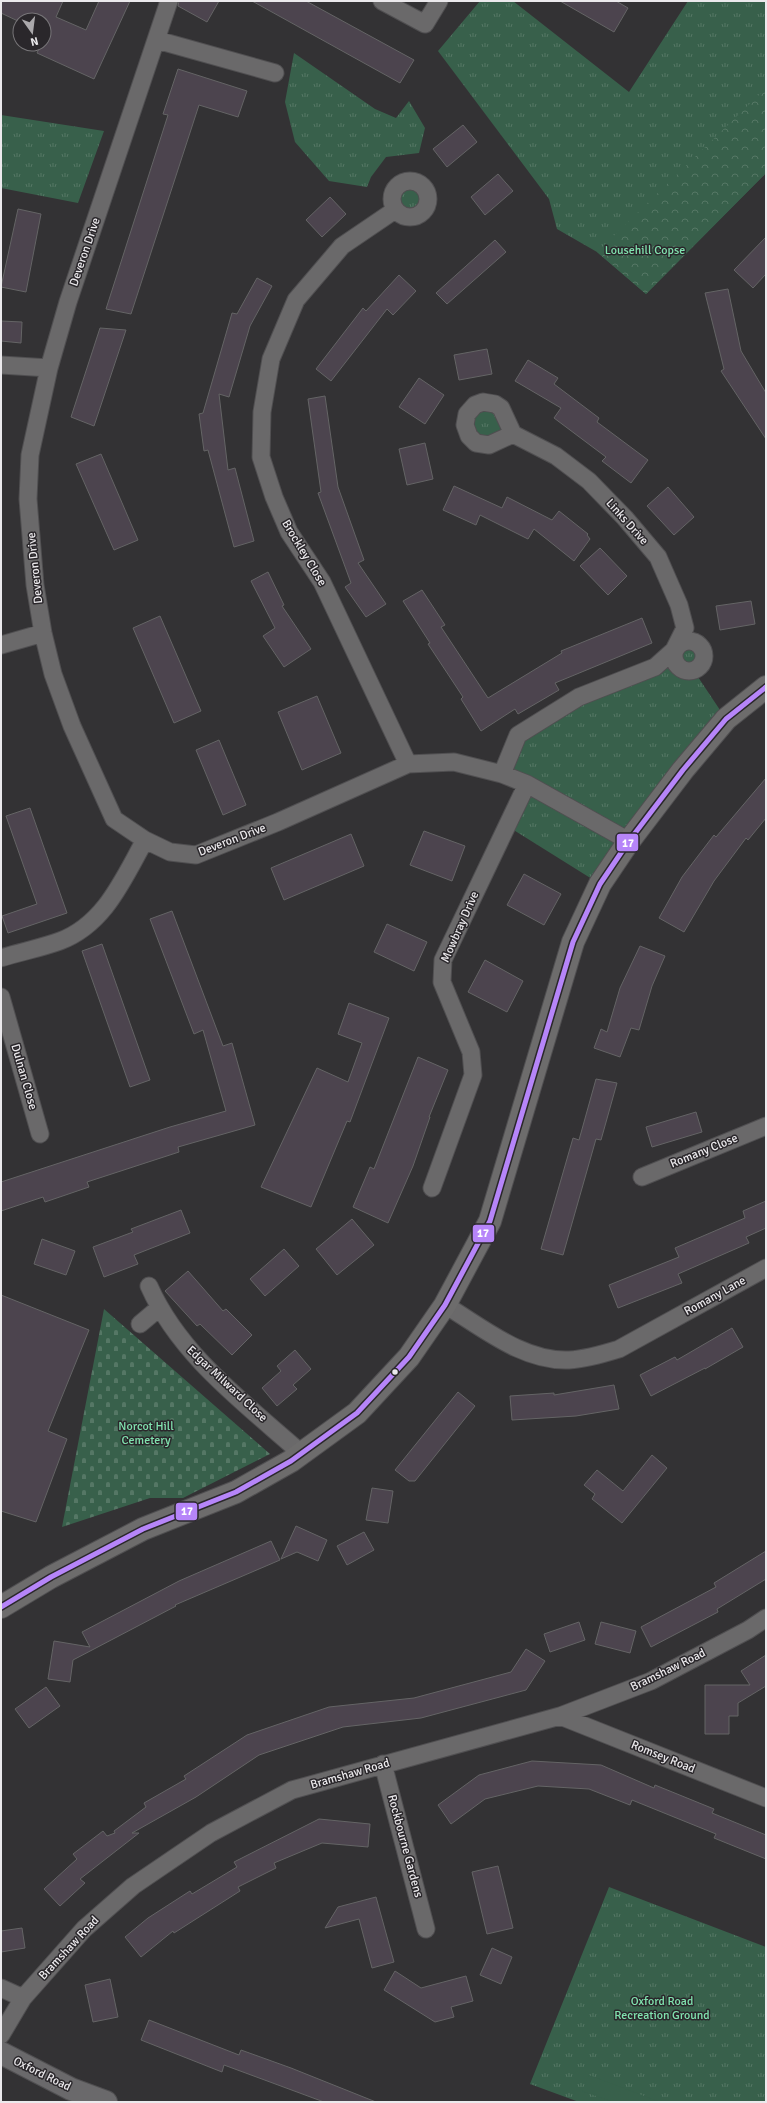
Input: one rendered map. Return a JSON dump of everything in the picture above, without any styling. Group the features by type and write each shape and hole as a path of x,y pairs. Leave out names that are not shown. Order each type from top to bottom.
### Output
{"main road":[{"name":"Oxford Road","path":"1,2053 71,2089 106,2102"}],"street":[{"name":"Deveron Drive","path":"169,1 68,302 49,368 30,455 28,499 35,585 43,633 58,690 114,819 145,840 170,852 196,855 278,822 408,764"},
{"path":"382,1 425,24 439,1"},
{"path":"157,40 275,73"},
{"name":"Brockley Close","path":"395,210 342,246 296,300 271,359 262,412 262,457 274,497 289,532 322,582 408,764"},
{"path":"1,364 49,368"},
{"name":"Links Drive","path":"502,774 518,735 579,697 655,667 674,650 685,628 679,605 658,557 625,518 589,481 556,456 513,434"},
{"path":"1,645 43,633"},
{"path":"1,1607 51,1577 143,1529 236,1492 302,1454 357,1413 409,1357 445,1304 490,1221 573,942 600,884 629,842 683,770 726,719 766,687"},
{"path":"408,764 454,762 502,774 527,784 629,842"},
{"name":"Mowbray Drive","path":"432,1188 473,1075 471,1052 442,982 442,960 527,784"},
{"path":"1,958 61,940 95,919 110,902 145,840"},
{"name":"Dulnan Close","path":"1,997 40,1134"},
{"name":"Romany Close","path":"642,1177 766,1126"},
{"name":"Romany Lane","path":"445,1304 512,1345 536,1356 568,1360 602,1354 619,1349 763,1273"},
{"name":"Edgar Milward Close","path":"149,1286 159,1308 194,1356 302,1454"},
{"path":"140,1324 159,1308"},
{"name":"Bramshaw Road","path":"1,2035 23,1998 84,1929 133,1886 211,1833 292,1790 560,1716 651,1681 748,1630 766,1618"},
{"name":"Romsey Road","path":"560,1716 766,1798"},
{"name":"Rockbourne Gardens","path":"383,1764 426,1929"},
{"path":"1,1988 23,1998"}],"green space":[{"path":"480,1 513,1 629,92 688,1 766,1 766,173 646,294 597,252 557,229 549,199 438,51"},
{"path":"294,53 375,109 396,118 409,101 425,128 419,153 386,157 371,177 367,187 329,181 295,142 285,102"},
{"name":"Lousehill Copse","path":"766,88 766,173 646,294 597,252"},
{"path":"1,115 104,131 78,203 1,188"},
{"path":"414,181 423,186 427,192 427,206 423,212 414,217 406,217 397,212 393,206 392,195 397,186 403,182"},
{"path":"495,404 513,434 476,443 467,414"},
{"path":"685,641 696,642 704,653 703,662 694,671 726,719 600,884 507,826 527,784 502,774 518,735 655,667"},
{"name":"Norcot Hill Cemetery","path":"104,1309 270,1454 183,1498 150,1498 62,1527"},
{"name":"Oxford Road Recreation Ground","path":"609,1887 766,1947 766,2102 579,2102 530,2084"},
{"path":"589,2075 660,2102 613,2102 582,2091"}],"building":[{"path":"1,1 63,1 56,17 86,30 99,1 130,1 94,79 37,53 52,52 52,12 12,12 12,18 1,13"},
{"path":"179,1 219,1 207,22 178,6"},
{"path":"252,1 306,1 414,60 400,83"},
{"path":"560,1 616,1 628,8 614,32"},
{"path":"178,69 247,91 238,117 199,105 131,314 106,309 168,115 163,114"},
{"path":"463,125 477,142 447,167 433,149"},
{"path":"498,174 513,191 485,215 471,197"},
{"path":"330,197 346,214 322,237 306,220"},
{"path":"18,209 41,214 26,292 1,287"},
{"path":"766,237 766,274 753,288 734,270"},
{"path":"495,240 506,252 447,304 436,293"},
{"path":"399,275 416,291 393,315 387,309 331,381 316,369 363,308 366,311"},
{"path":"257,278 272,286 250,326 229,397 219,394 228,470 235,468 254,541 234,547 208,450 204,451 199,414 203,413 232,313 237,314"},
{"path":"728,289 741,351 766,393 766,439 721,371 724,369 705,293"},
{"path":"1,321 22,322 21,343 1,341"},
{"path":"100,328 126,330 94,426 71,417"},
{"path":"487,349 492,374 459,380 454,355"},
{"path":"528,360 558,378 554,384 599,418 597,422 648,460 631,483 602,461 606,457 554,418 561,408 515,381"},
{"path":"419,378 444,395 425,424 399,407"},
{"path":"325,396 338,487 364,560 358,563 386,604 366,617 345,587 351,583 318,493 321,492 308,399"},
{"path":"425,443 433,479 407,485 399,449"},
{"path":"101,454 138,540 114,550 76,464"},
{"path":"454,486 502,508 507,497 552,520 559,511 588,534 587,535 590,539 574,561 534,529 528,539 480,515 476,525 443,510"},
{"path":"668,487 694,517 674,535 647,506"},
{"path":"600,548 627,576 608,595 580,566"},
{"path":"268,572 284,605 282,606 311,649 284,667 263,636 275,628 251,581"},
{"path":"422,590 445,625 441,627 488,698 562,653 561,651 642,618 652,643 555,683 559,690 518,714 515,709 481,731 461,699 463,697 428,644 430,643 403,601"},
{"path":"751,601 755,624 720,630 716,606"},
{"path":"160,616 201,711 174,723 133,628"},
{"path":"317,696 341,753 302,770 278,712"},
{"path":"219,740 246,805 223,815 196,750"},
{"path":"766,778 766,818 748,840 746,838 714,881 684,932 659,918 682,877 701,852 714,835 716,837"},
{"path":"30,808 67,913 8,933 2,916 37,904 6,816"},
{"path":"424,831 465,846 452,881 410,865"},
{"path":"351,834 364,866 284,900 271,868"},
{"path":"524,874 561,894 544,925 507,905"},
{"path":"172,911 223,1046 232,1043 255,1125 178,1147 179,1152 87,1182 89,1187 45,1202 43,1197 1,1211 1,1182 170,1127 226,1111 203,1030 194,1034 150,919"},
{"path":"387,924 427,942 414,971 374,952"},
{"path":"102,944 150,1080 130,1087 82,951"},
{"path":"640,946 665,956 652,986 639,1030 631,1028 620,1057 594,1048 601,1029 607,1032 620,988"},
{"path":"485,960 523,981 507,1012 468,992"},
{"path":"349,1003 389,1018 350,1122 347,1121 311,1207 261,1187 317,1068 348,1082 362,1043 338,1034"},
{"path":"418,1057 448,1070 429,1117 413,1166 388,1223 353,1207 370,1167 374,1169"},
{"path":"596,1079 617,1083 601,1140 596,1139 563,1255 541,1249 573,1138 579,1140"},
{"path":"696,1112 702,1132 652,1147 646,1127"},
{"path":"766,1201 766,1228 746,1237 749,1243 678,1274 682,1283 618,1308 609,1285 679,1257 675,1248 745,1218 743,1211"},
{"path":"181,1210 190,1233 134,1255 138,1264 104,1277 93,1247 133,1232 131,1229"},
{"path":"352,1219 374,1245 337,1275 316,1249"},
{"path":"42,1239 75,1251 66,1275 34,1264"},
{"path":"284,1249 299,1266 265,1296 250,1279"},
{"path":"188,1271 223,1311 226,1309 252,1335 232,1355 200,1324 197,1326 165,1291"},
{"path":"1,1295 89,1330 48,1431 67,1439 36,1522 1,1511"},
{"path":"732,1328 743,1347 705,1369 651,1396 640,1375 675,1357 677,1360"},
{"path":"295,1350 311,1369 293,1385 297,1389 277,1406 262,1388 281,1371 277,1366"},
{"path":"614,1385 619,1409 576,1416 512,1420 510,1396 554,1393 554,1395"},
{"path":"458,1392 475,1406 415,1481 409,1481 395,1470"},
{"path":"652,1455 667,1468 622,1523 592,1499 595,1494 584,1485 597,1470 623,1491"},
{"path":"372,1488 393,1491 388,1523 366,1520"},
{"path":"296,1526 327,1540 318,1561 297,1552 281,1559"},
{"path":"364,1532 374,1550 347,1565 337,1546"},
{"path":"271,1541 280,1560 175,1605 176,1606 73,1660 70,1682 48,1679 54,1641 90,1647 82,1632 179,1581"},
{"path":"766,1551 766,1579 717,1609 718,1612 651,1647 641,1627 716,1587 714,1583"},
{"path":"579,1622 585,1640 550,1652 544,1634"},
{"path":"601,1622 636,1631 630,1653 595,1644"},
{"path":"526,1649 545,1661 526,1690 421,1718 343,1727 259,1755 196,1797 132,1833 139,1833 80,1879 85,1883 60,1906 44,1889 77,1859 73,1854 103,1831 107,1836 115,1833 114,1831 146,1807 144,1803 186,1779 184,1776 247,1735 329,1707 414,1698 511,1672"},
{"path":"766,1655 766,1686 738,1703 738,1716 729,1716 729,1734 705,1734 705,1685 750,1685 741,1671"},
{"path":"46,1687 60,1706 29,1728 15,1709"},
{"path":"532,1761 601,1765 654,1788 655,1785 714,1809 712,1813 766,1835 766,1859 714,1838 716,1834 632,1800 630,1805 589,1789 538,1786 485,1799 451,1824 438,1805 479,1775"},
{"path":"319,1819 370,1824 368,1847 322,1843 274,1863 276,1868 238,1887 240,1891 174,1933 173,1931 141,1957 125,1937 148,1918 190,1891 192,1894 237,1867 234,1862"},
{"path":"498,1866 513,1928 487,1934 472,1872"},
{"path":"376,1897 394,1962 372,1968 359,1919 325,1928 338,1907"},
{"path":"22,1928 25,1948 1,1952 1,1931"},
{"path":"492,1948 512,1957 501,1984 480,1975"},
{"path":"395,1971 421,1988 466,1976 473,2001 451,2007 454,2017 435,2022 384,1990"},
{"path":"110,1979 118,2017 93,2022 85,1985"},
{"path":"149,2020 239,2055 241,2050 291,2068 376,2102 324,2102 224,2065 222,2072 141,2040"}],"transit line":[{"name":"17","path":"1,1607 51,1577 143,1529 236,1492 291,1461 357,1413 409,1357 445,1305 490,1221 573,942 600,884 629,841 683,770 726,719 766,687"}]}
